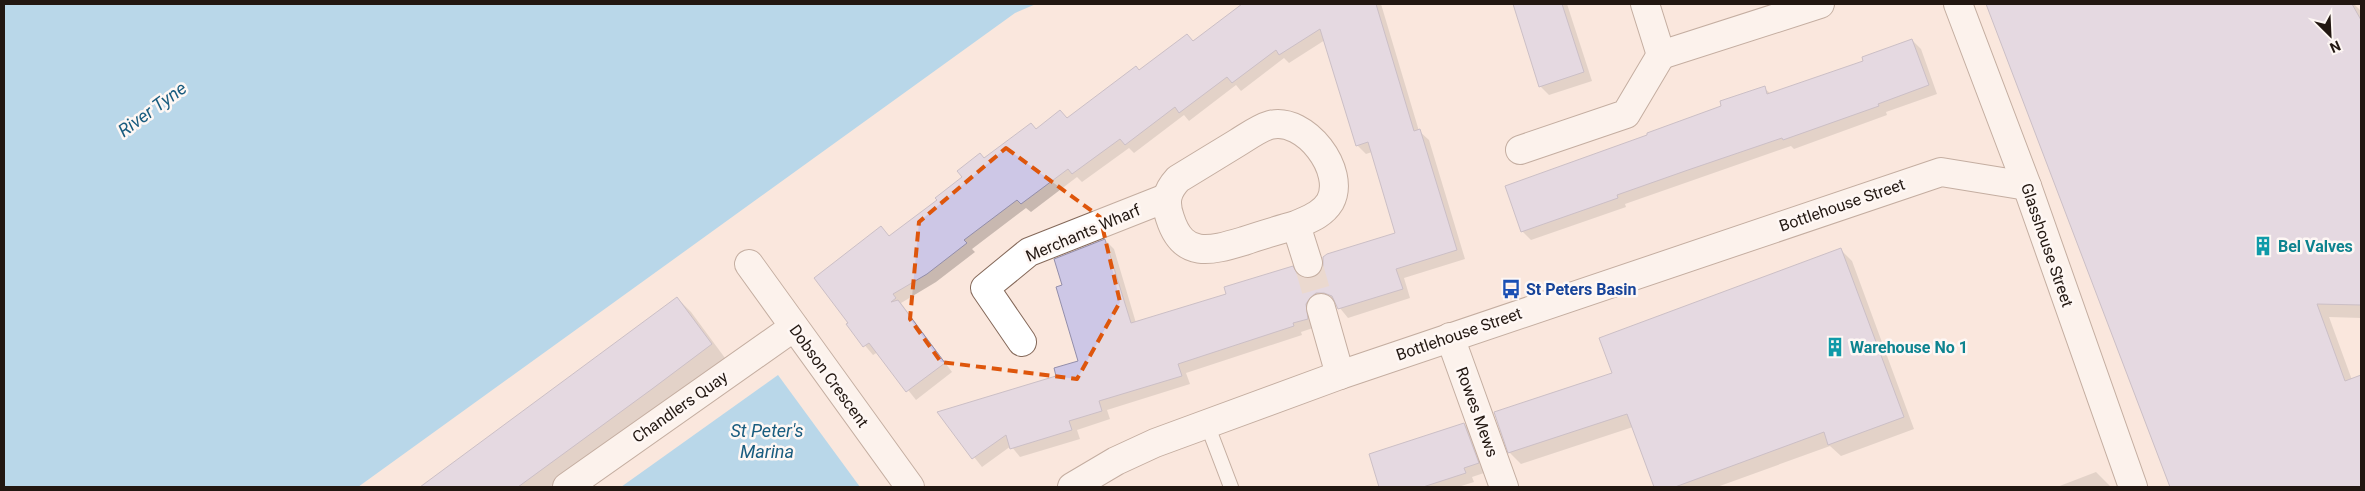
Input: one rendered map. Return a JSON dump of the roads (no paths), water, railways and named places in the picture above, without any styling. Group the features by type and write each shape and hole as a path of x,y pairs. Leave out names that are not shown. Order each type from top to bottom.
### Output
{"street":[{"path":"1645,4 1661,55"},
{"path":"1520,150 1626,114 1661,55 1774,11 1820,4"},
{"name":"Glasshouse Street","path":"1958,4 2027,186 2132,487"},
{"path":"1284,124 1297,128 1308,135 1331,167 1333,178 1331,200 1324,210 1314,218 1296,225 1215,250 1201,250 1180,240 1174,232 1166,198 1169,189 1178,179 1250,135 1270,125 1284,124"},
{"name":"Bottlehouse Street","path":"1072,487 1116,461 1155,443 1340,375 1941,172 2027,186"},
{"name":"Merchants Wharf","path":"1022,342 985,288 1029,252 1166,198"},
{"path":"1296,225 1308,263"},
{"name":"Dobson Crescent","path":"749,264 910,487"},
{"path":"1321,308 1340,375"},
{"name":"Chandlers Quay","path":"567,487 794,327"},
{"name":"Rowes Mews","path":"1450,337 1504,487"}],"lane":[{"path":"1207,424 1231,487"}],"water":[{"name":"River Tyne","path":"4,4 1036,4 1015,13 358,487 4,487"},
{"name":"St Peter's Marina","path":"778,375 860,487 621,487"}],"tunnel":[{"path":"1308,263 1321,308"}],"place":[{"name":"Bel Valves","path":"2263,246"},
{"name":"St Peters Basin","path":"1511,289"},
{"name":"Warehouse No 1","path":"1835,347"}]}
